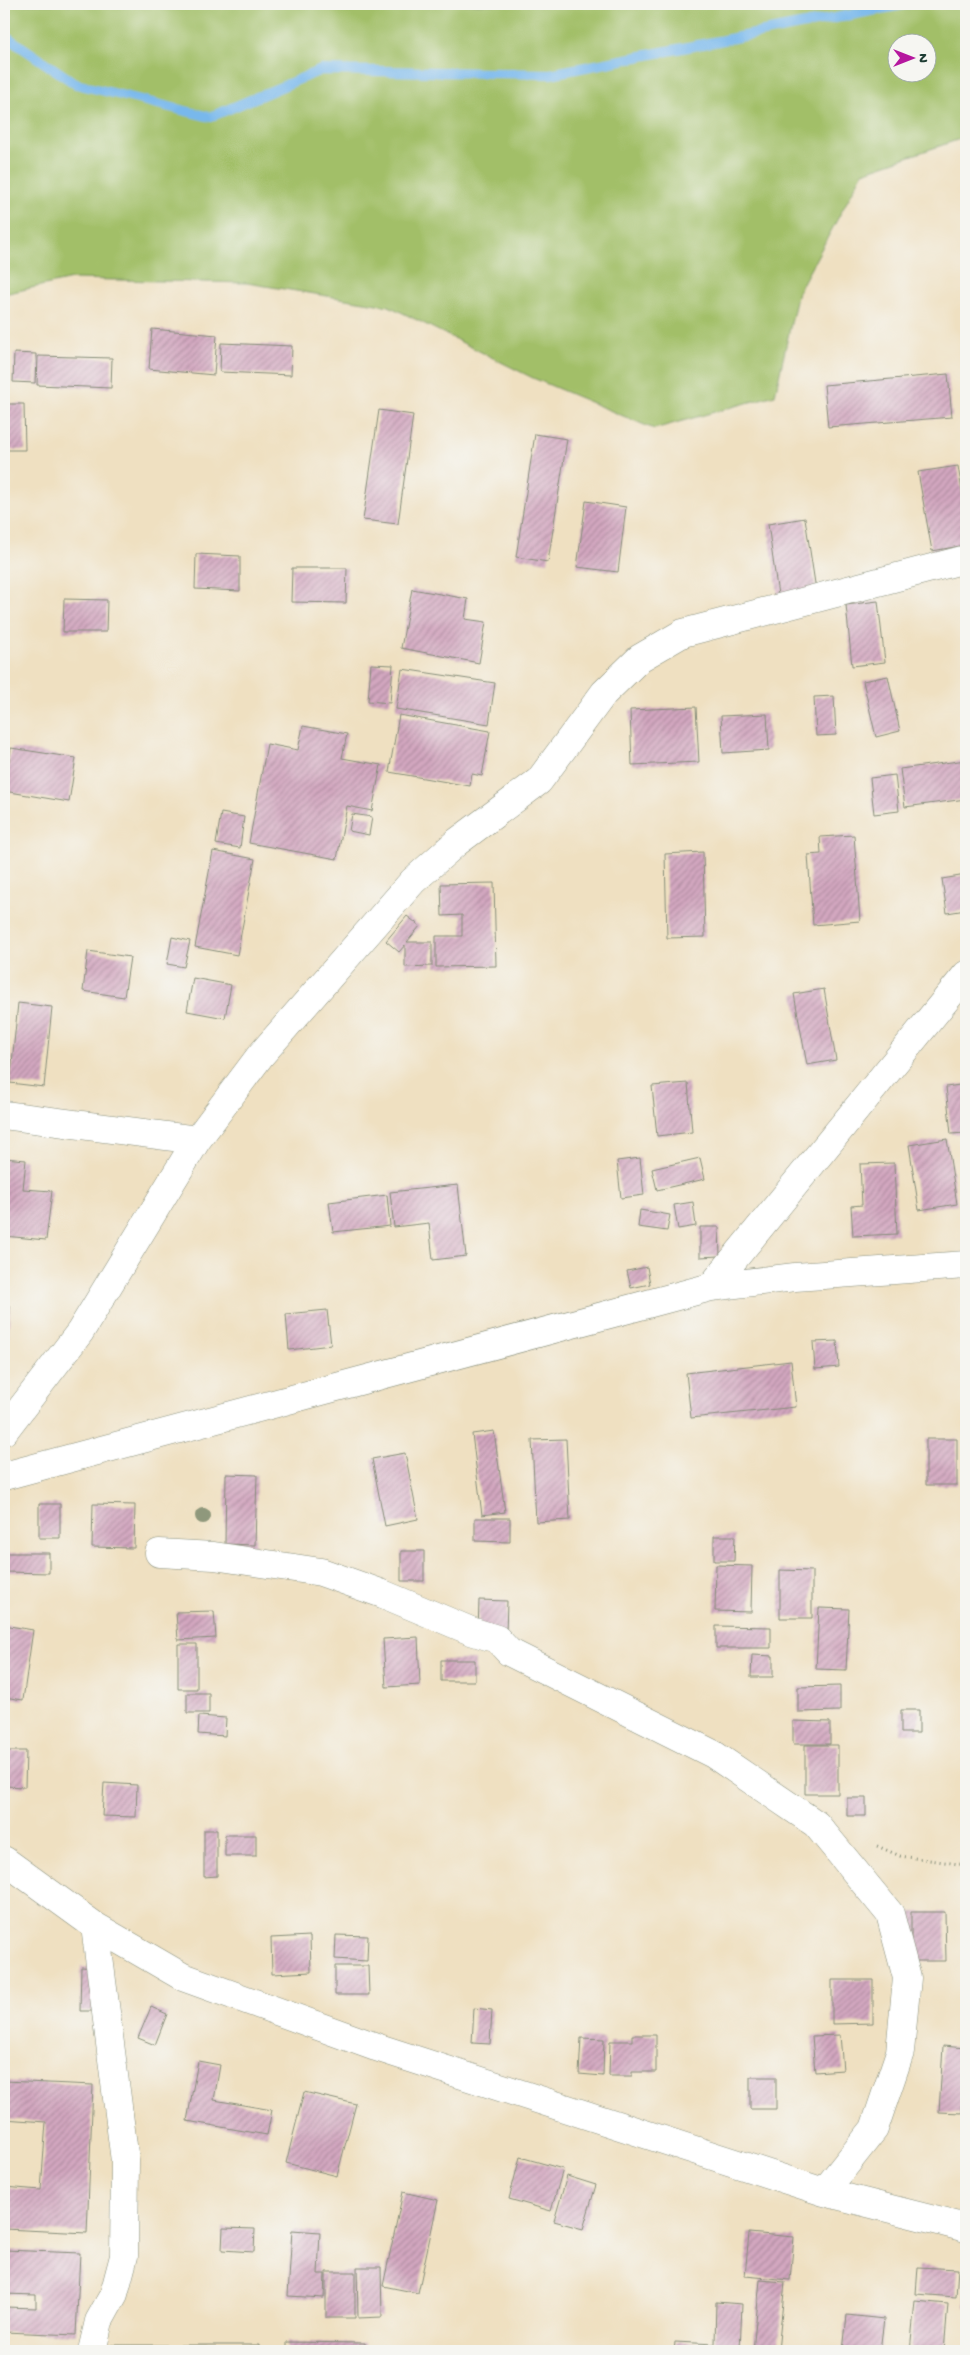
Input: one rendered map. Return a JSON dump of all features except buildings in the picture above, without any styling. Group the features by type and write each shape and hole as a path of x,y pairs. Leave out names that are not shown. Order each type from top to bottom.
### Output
{"street":[{"path":"4,1431 80,1332 196,1140 260,1056 413,881 457,842 539,781 604,694 640,658 683,633 966,559"},
{"path":"711,1287 966,976"},
{"path":"4,1115 196,1140"},
{"path":"4,1476 711,1287 795,1277 966,1265"},
{"path":"159,1553 214,1556 321,1572 383,1594 471,1631 497,1639 509,1652 713,1754 816,1824 890,1914 907,1978 900,2052 874,2129 824,2192"},
{"path":"4,1860 95,1926 183,1976 376,2047 824,2192 966,2228"},
{"path":"92,2351 99,2321 114,2294 124,2256 125,2161 95,1926"}],"path":[{"path":"873,1844 900,1856 966,1865"}],"green space":[{"path":"4,4 966,4 966,137 863,172 798,292 775,395 654,429 533,378 389,306 247,283 72,279 4,294"}],"waterway":[{"path":"4,35 76,84 210,117 321,70 550,74 907,4"}]}
